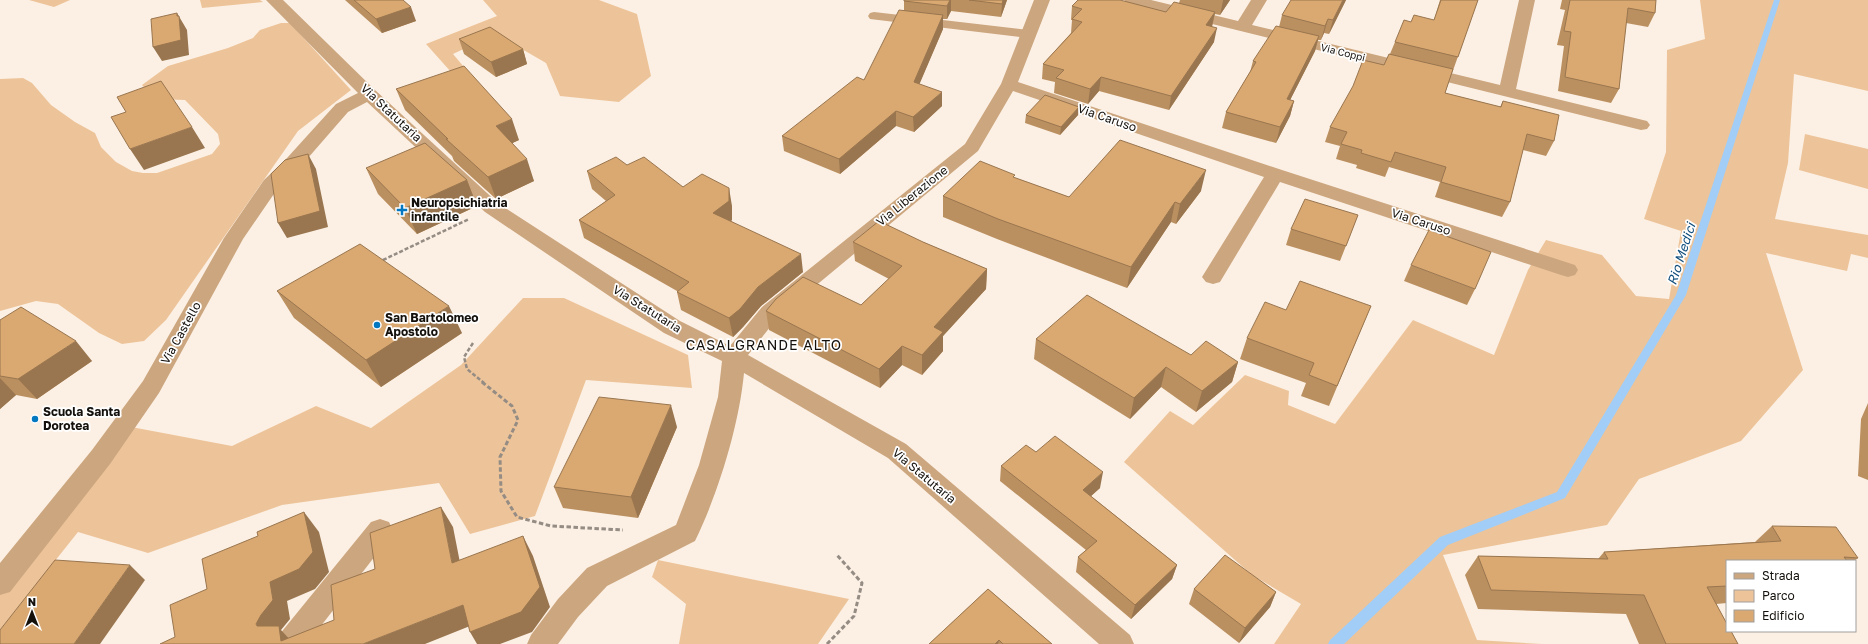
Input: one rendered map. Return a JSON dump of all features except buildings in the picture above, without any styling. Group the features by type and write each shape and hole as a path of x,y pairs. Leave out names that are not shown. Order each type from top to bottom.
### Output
{"street":[{"name":"Via Statutaria","path":"274,0 369,94 492,208 672,327 734,357 897,451 1120,644"},
{"name":"Via Liberazione","path":"734,357 770,312 972,147 1008,84 1042,0"},
{"name":"Via Coppi","path":"1132,0 1641,125"},
{"path":"1243,27 1259,0"},
{"path":"1507,92 1527,0"},
{"name":"Via Caruso","path":"1008,84 1275,174 1568,270"},
{"name":"Via Castello","path":"0,583 101,457 147,393 234,238 271,184 294,162 342,108 369,94"},
{"path":"1213,277 1275,174"},
{"path":"541,644 568,608 597,577 686,533 712,465 730,397 734,357"},
{"path":"289,644 380,530"}],"lane":[{"path":"874,16 1028,34"}],"path":[{"path":"383,260 492,208"},
{"path":"473,343 464,357 467,369 512,406 518,420 500,457 501,491 517,517 551,526 630,530"},
{"path":"827,644 854,616 862,583 837,555"}],"green space":[{"path":"29,0 70,0 54,7"},
{"path":"200,0 260,0 263,2 202,8"},
{"path":"483,0 599,0 637,14 651,76 619,102 560,96 546,63 496,34 453,54 464,67 451,72 426,44 497,16"},
{"path":"1700,0 1868,0 1868,91 1794,74 1788,163 1775,219 1868,235 1868,258 1851,254 1847,271 1766,253 1803,370 1741,441 1639,479 1607,525 1443,555 1477,640 1542,644 1274,644 1301,604 1252,575 1124,462 1170,411 1193,425 1245,375 1289,391 1288,405 1335,424 1413,320 1494,355 1528,270 1546,240 1602,255 1636,296 1669,299 1681,231 1644,219 1666,152 1667,50 1705,39"},
{"path":"281,23 290,23 351,90 298,131 166,320 144,341 122,344 99,333 58,304 36,301 0,311 0,79 23,78 32,83 51,105 75,122 95,133 101,147 116,162 132,171 157,173 212,154 220,144 218,134 185,100 155,99 142,85 168,66 228,48 253,38 260,30"},
{"path":"1805,134 1868,149 1868,189 1799,170"},
{"path":"523,298 564,298 688,355 692,388 586,380 535,516 470,534 439,483 282,505 148,553 78,532 0,630 0,579 126,426 232,446 316,406 371,428 461,365"},
{"path":"658,560 849,599 818,644 679,644 686,604 652,577"}],"waterway":[{"name":"Rio Medici","path":"1335,644 1444,541 1561,495 1681,295 1777,0"}],"place":[{"name":"Neuropsichiatria infantile","path":"402,210"},
{"name":"San Bartolomeo Apostolo","path":"377,325"},
{"name":"Scuola Santa Dorotea","path":"35,419"}],"district":[{"name":"CASALGRANDE ALTO","path":"764,345"}]}
